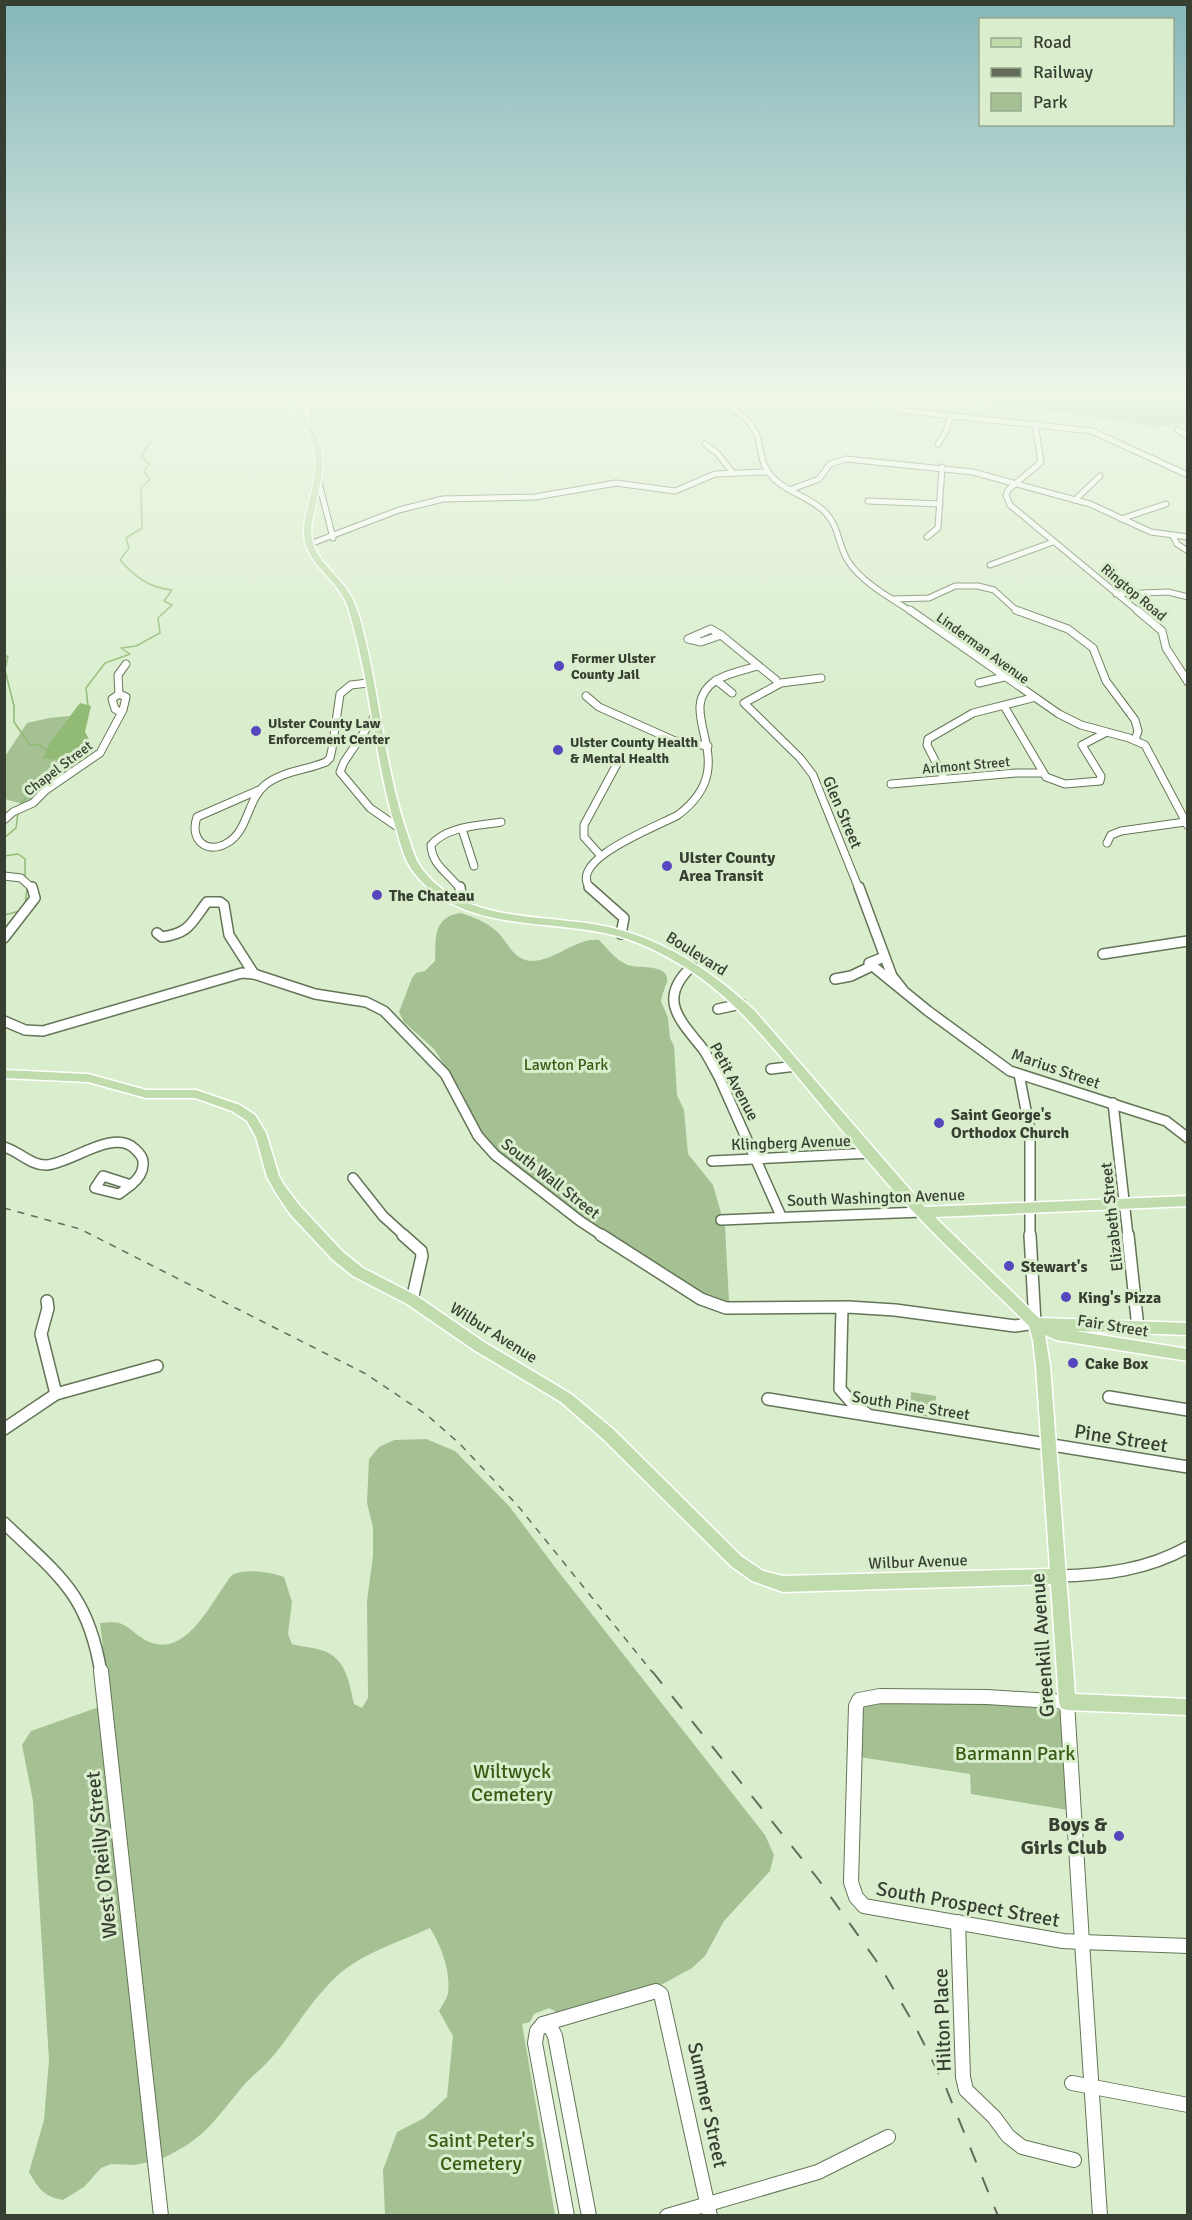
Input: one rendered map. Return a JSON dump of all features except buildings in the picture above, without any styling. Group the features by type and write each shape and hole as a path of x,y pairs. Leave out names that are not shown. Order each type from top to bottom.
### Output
{"main road":[{"path":"310,544 309,522 315,495"},
{"name":"Boulevard","path":"310,544 313,553 351,603 386,780 417,869 433,887 457,901 501,916 621,934 655,946 692,966 741,1004 922,1212 1035,1323"},
{"name":"Wilbur Avenue","path":"4,1074 88,1078 146,1094 196,1094 236,1108 251,1118 257,1126 273,1177 286,1199 326,1244 358,1272 412,1300 478,1346 584,1411 736,1561 768,1582 783,1584 1058,1576"},
{"name":"South Washington Avenue","path":"922,1212 1188,1201"},
{"path":"1035,1323 1188,1329"},
{"name":"Fair Street","path":"1035,1323 1056,1334 1188,1355"},
{"name":"Greenkill Avenue","path":"1035,1323 1040,1340 1049,1444 1067,1702"},
{"path":"1067,1702 1188,1707"}],"street":[{"path":"323,495 333,538"},
{"path":"310,544 333,538 380,516 430,500 499,499 551,495"},
{"name":"Linderman Avenue","path":"802,495 826,514 835,526 847,561 861,575 893,599 975,654 1032,699 1072,722 1105,734 1135,740"},
{"path":"927,537 938,528 941,495"},
{"name":"Ringtop Road","path":"1006,495 1010,505 1162,631 1166,648 1187,681"},
{"path":"1055,495 1100,508 1146,530 1188,537"},
{"path":"1075,500 1081,495"},
{"path":"868,501 940,504"},
{"path":"1121,519 1166,504"},
{"path":"1173,536 1180,547 1188,551"},
{"path":"990,565 1053,542"},
{"path":"893,599 929,598 955,586 978,586 994,590 1019,613 1053,622 1068,629 1093,648 1106,681 1135,720 1138,731 1135,740 1150,750 1172,800 1186,824 1121,831 1111,835 1107,843"},
{"path":"1116,594 1168,592 1188,597"},
{"path":"722,635 779,682 821,678"},
{"name":"Chapel Street","path":"4,820 13,812 33,803 46,790 100,753 107,743 120,712 115,708 112,699 119,694 118,675 126,664"},
{"path":"621,934 624,918 588,886 586,880 590,867 601,856 670,821 689,807 699,796 708,781 711,765 697,704 704,691 716,680 758,666"},
{"path":"979,683 1004,677"},
{"path":"716,680 732,693"},
{"name":"Glen Street","path":"779,682 744,703 800,758 813,775 847,855 884,957 892,976 903,990"},
{"path":"259,790 246,813 237,837 229,843 208,846 194,836 194,823 200,815 259,790 289,772 320,765 330,758 340,694 351,685 368,683"},
{"path":"586,696 599,707 675,741 708,746"},
{"path":"944,778 926,740 973,713 1032,699"},
{"path":"1004,706 1043,773 1046,777 1061,783 1100,781 1101,776 1082,745 1105,734"},
{"path":"375,716 344,762 340,772 370,808 402,830"},
{"path":"601,856 590,845 583,832 588,815 618,762"},
{"name":"Arlmont Street","path":"891,784 944,778 1043,773"},
{"path":"457,901 461,894 460,887 440,871 433,862 430,851 433,841 439,836 462,829 501,822"},
{"path":"462,829 474,866"},
{"path":"4,876 16,876 28,882 35,891 35,898 4,938"},
{"path":"157,933 162,937 182,934 188,930 207,902 220,902 224,905 227,928 232,940 240,956 254,974"},
{"path":"1103,954 1188,940"},
{"path":"835,979 851,976 884,957"},
{"name":"Marius Street","path":"870,964 999,1064 1019,1074 1166,1121 1188,1138"},
{"name":"Petit Avenue","path":"692,966 677,982 673,993 674,1006 682,1023 709,1059 758,1158 781,1216"},
{"name":"South Wall Street","path":"4,1020 25,1030 43,1031 158,997 198,988 235,974 254,974 315,994 366,1002 384,1011 445,1074 471,1124 487,1147 580,1221 682,1289 701,1299 726,1308 895,1310 1015,1326 1035,1323"},
{"path":"718,1009 741,1004"},
{"path":"771,1070 796,1066"},
{"name":"Greenkill Avenue","path":"1019,1074 1026,1099 1030,1132 1032,1207 1030,1223 1035,1323"},
{"name":"Elizabeth Street","path":"1113,1103 1138,1328"},
{"path":"4,1147 15,1150 40,1165 47,1166 67,1161 98,1145 122,1142 131,1145 143,1161 144,1169 132,1185"},
{"name":"Klingberg Avenue","path":"712,1161 871,1153"},
{"path":"353,1178 383,1216 421,1251 422,1256 412,1300"},
{"name":"South Washington Avenue","path":"721,1220 922,1212"},
{"path":"47,1301 48,1308 41,1334 56,1394"},
{"path":"842,1308 840,1389 854,1405 868,1415"},
{"path":"4,1429 56,1394 157,1366"},
{"path":"1109,1397 1188,1410"},
{"name":"South Pine Street","path":"768,1400 1049,1444"},
{"name":"Pine Street","path":"1049,1444 1188,1467"},
{"name":"West O'Reilly Street","path":"4,1523 62,1581 88,1619 94,1636 102,1680 161,2216"},
{"path":"1058,1576 1123,1572 1161,1561 1188,1547"},
{"name":"South Prospect Street","path":"1067,1702 987,1697 880,1696 859,1700 856,1706 851,1857 851,1882 856,1897 864,1906 1060,1941 1188,1946"},
{"name":"Greenkill Avenue","path":"1067,1702 1100,2216"},
{"name":"Hilton Place","path":"958,1922 963,2077 966,2090 994,2117 1008,2136 1022,2147 1074,2160"},
{"name":"Summer Street","path":"543,2024 656,1991 661,1994 709,2209"},
{"path":"567,2216 536,2043 537,2031 543,2024 551,2028 555,2036 589,2216"},
{"path":"1072,2083 1188,2105"},
{"path":"667,2216 709,2209 818,2172 888,2137"}],"green space":[{"path":"70,716 52,740 60,761 75,759 71,770 26,805 5,799 4,758 27,723"},
{"name":"Lawton Park","path":"461,913 490,926 515,954 526,960 542,960 582,942 599,940 623,963 659,969 667,976 661,1001 668,1018 670,1038 674,1046 677,1095 684,1110 688,1154 713,1185 725,1227 729,1301 719,1301 705,1296 624,1245 567,1206 495,1149 479,1128 460,1089 434,1049 404,1022 399,1012 412,978 416,973 425,971 435,961 436,937 440,924 452,915"},
{"path":"911,1392 936,1396 935,1418 910,1413"},
{"name":"Wiltwyck Cemetery","path":"426,1439 455,1451 509,1506 765,1835 774,1855 770,1871 724,1921 705,1956 692,1968 659,1986 555,2014 555,2011 549,2008 534,2014 530,2022 522,2024 555,2215 385,2215 383,2170 397,2132 424,2118 447,2097 453,2036 439,2011 449,1985 447,1968 441,1950 430,1928 369,1954 337,1976 312,2004 274,2055 243,2086 205,2131 187,2145 161,2159 131,1877 100,1623 119,1623 142,1638 157,1644 171,1643 184,1637 196,1626 232,1575 258,1572 284,1577 292,1602 288,1634 292,1644 321,1650 336,1658 345,1671 354,1704 362,1708 368,1698 367,1601 373,1556 373,1527 367,1503 369,1459 379,1447 394,1440"},
{"name":"Barmann Park","path":"873,1701 1023,1706 1061,1711 1068,1810 971,1794 970,1774 859,1757 860,1711 864,1705"},
{"path":"99,1707 148,2162 135,2165 111,2164 101,2168 84,2187 63,2200 51,2197 42,2191 29,2172 44,2120 49,2060 33,1801 22,1745 31,1731"}],"shaded area":[{"path":"80,703 91,706 85,732 91,743 70,759 43,758 51,741"}],"waterway":[{"path":"88,706 86,688 105,663 130,654 121,648 136,646 160,633 158,618 172,605 164,601 172,590 156,587 143,580 120,560 129,548 126,538 142,528 141,495"},
{"path":"4,657 8,656 5,670 14,706 14,722 30,745 40,745 43,749 48,749"},
{"path":"20,806 36,781 60,769 66,760"},
{"path":"4,838 16,828 18,813"},
{"path":"4,856 18,854 25,859 25,878"},
{"path":"25,905 27,889"},
{"path":"4,915 20,911"}],"railway":[{"path":"4,1208 80,1229 366,1374 427,1415 460,1444 518,1506 653,1673"},
{"path":"652,1671 818,1879 880,1966 915,2026 946,2088 998,2216"}],"place":[{"name":"Former Ulster County Jail","path":"559,666"},
{"name":"Ulster County Law Enforcement Center","path":"256,731"},
{"name":"Ulster County Health & Mental Health","path":"558,750"},
{"name":"Ulster County Area Transit","path":"667,866"},
{"name":"The Chateau","path":"377,895"},
{"name":"Saint George's Orthodox Church","path":"939,1123"},
{"name":"Stewart's","path":"1009,1266"},
{"name":"King's Pizza","path":"1066,1297"},
{"name":"Cake Box","path":"1073,1363"},
{"name":"Boys & Girls Club","path":"1119,1836"}],"park label":[{"name":"Saint Peter's Cemetery","path":"481,2152"}]}
